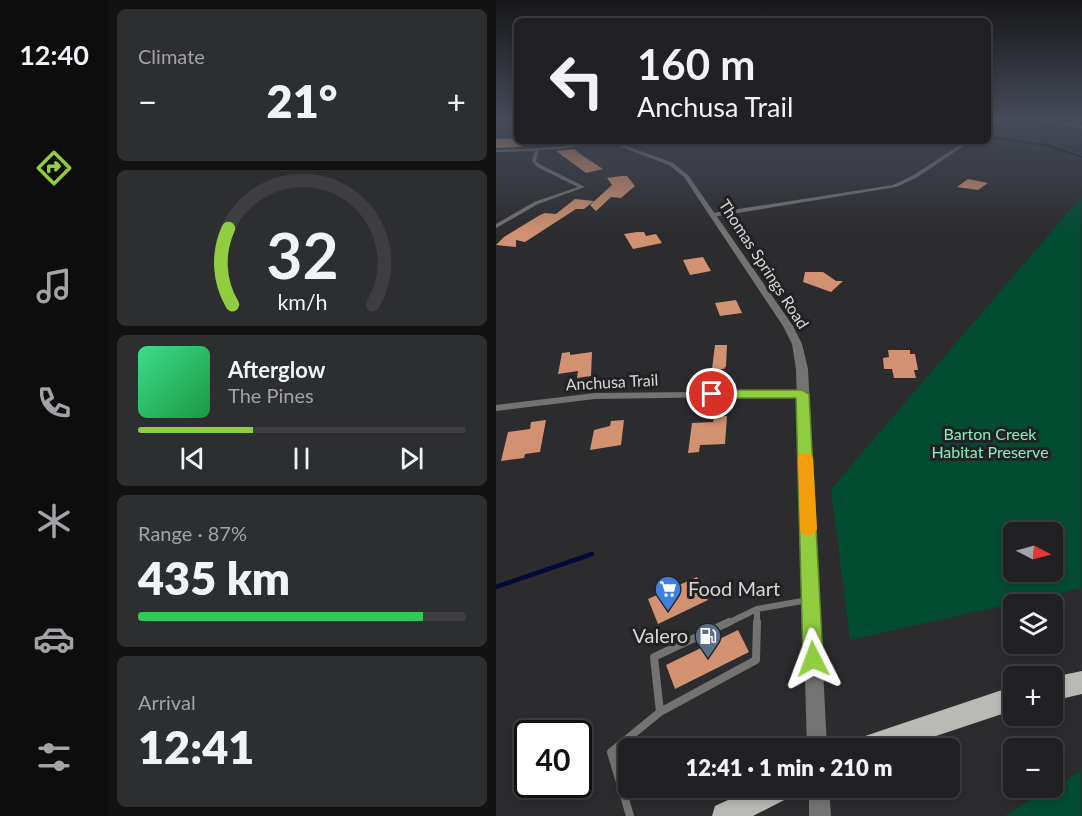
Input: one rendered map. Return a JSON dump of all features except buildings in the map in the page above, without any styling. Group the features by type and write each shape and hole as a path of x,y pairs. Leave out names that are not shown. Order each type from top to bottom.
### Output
{"main road":[{"path":"1063,686 1081,682"},
{"path":"895,738 1003,702"},
{"path":"725,816 761,798"}],"street":[{"path":"496,226 536,203 582,187 539,166 534,161 535,158"},
{"name":"Thomas Springs Road","path":"653,158 676,167 686,176 793,336 802,369 817,738"},
{"path":"713,215 894,186 914,177 942,158"},
{"name":"Anchusa Trail","path":"496,408 604,396 802,394"},
{"path":"819,798 820,816"}],"lane":[{"path":"660,712 654,657 757,609 781,603 810,600"},
{"path":"630,816 611,752 660,712 756,660 757,609"}],"green space":[{"name":"Barton Creek Habitat Preserve","path":"1081,197 1081,588 1054,594 1003,594 1003,606 850,640 831,489"},
{"path":"1081,771 1081,816 1004,816 1035,798 1063,798 1063,782"}],"waterway":[{"path":"496,587 592,554"}],"slow traffic":[{"path":"806,458 808,529"}],"place":[{"name":"Food Mart","path":"668,612"},
{"name":"Valero","path":"708,659"}],"route":[{"path":"712,394 802,394 813,659"}]}
